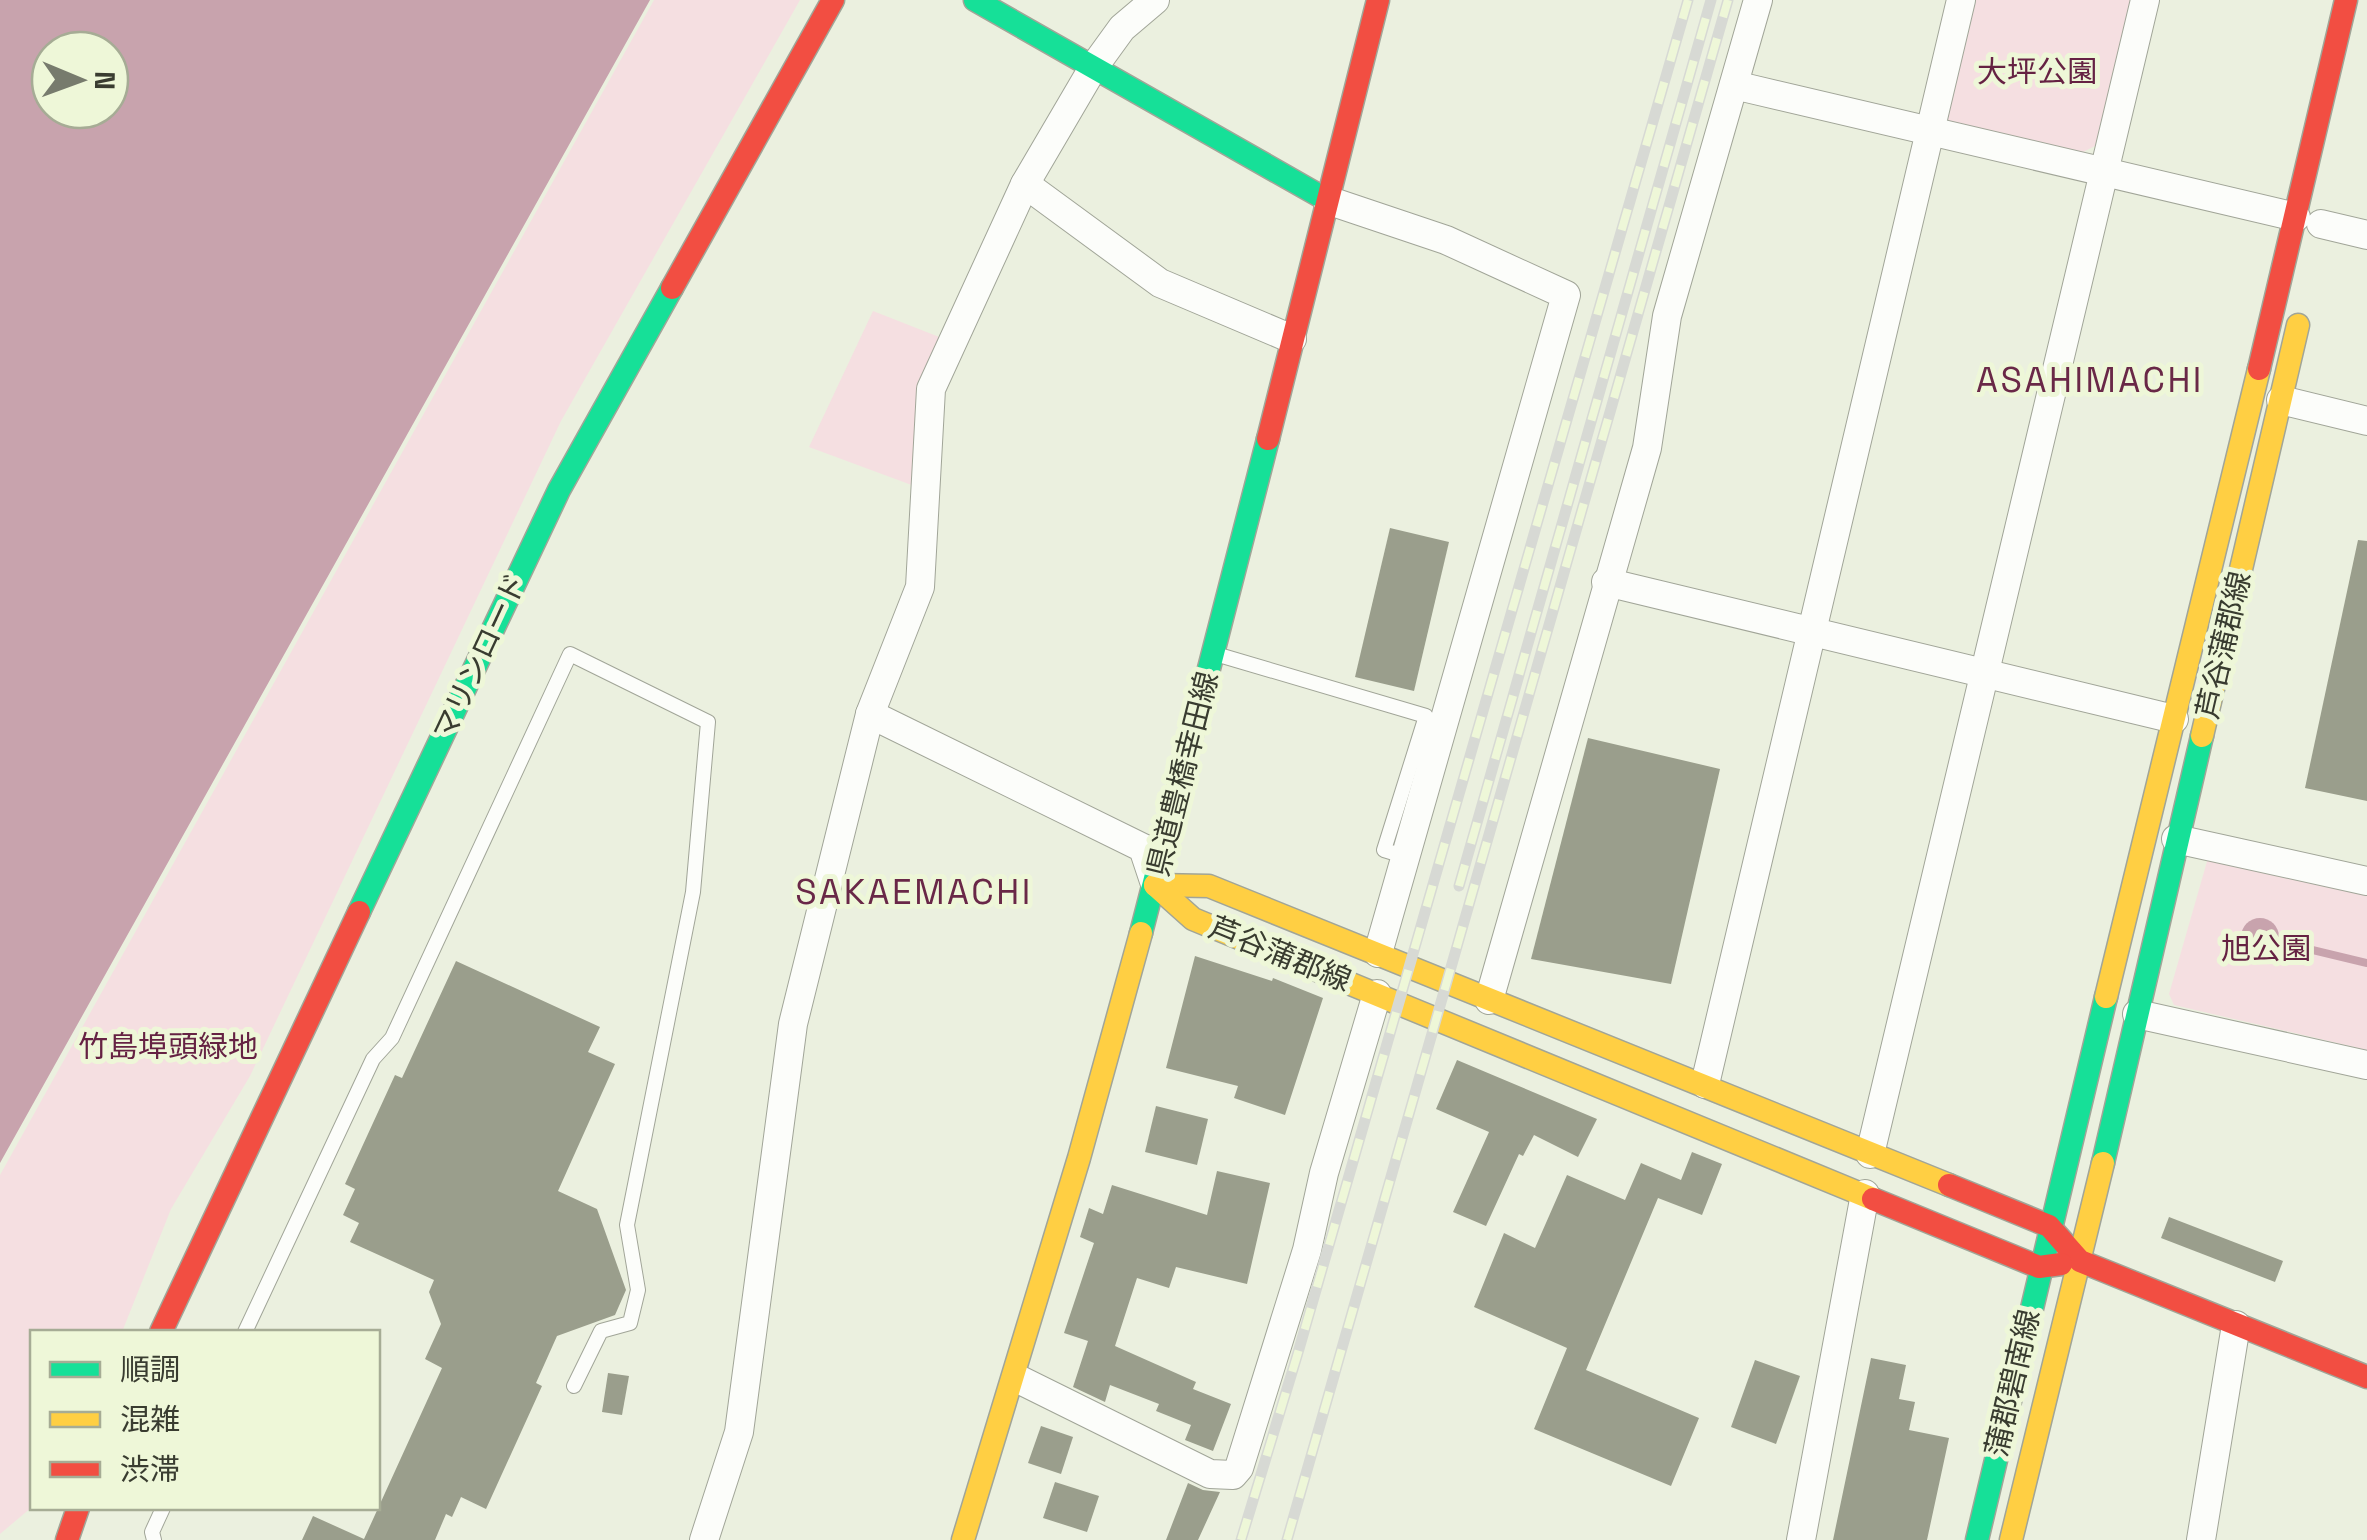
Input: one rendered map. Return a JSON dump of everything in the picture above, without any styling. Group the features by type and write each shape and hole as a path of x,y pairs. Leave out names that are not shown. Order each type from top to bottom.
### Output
{"main road":[{"name":"マリンロード","path":"163,1330 559,490 833,0"},
{"path":"975,0 1327,200"},
{"name":"県道豊橋幸田線","path":"963,1540 1016,1378 1156,885 1378,0"},
{"name":"芦谷蒲郡線","path":"2049,1226 2174,719 2315,222 2346,0"},
{"name":"芦谷蒲郡線","path":"2080,1261 2305,295"},
{"name":"芦谷蒲郡線","path":"1156,885 1208,886 1705,1084 2049,1226 2080,1261"},
{"name":"芦谷蒲郡線","path":"1156,885 1194,919 2039,1267"},
{"name":"蒲郡碧南線","path":"1977,1540 2049,1226"},
{"path":"2039,1267 2080,1261 2367,1377"},
{"name":"蒲郡碧南線","path":"2010,1540 2080,1261"},
{"path":"67,1540 77,1510"}],"street":[{"path":"704,1540 739,1432 792,1024 870,714 920,587 930,389 1025,184 1092,68 1122,28 1155,0"},
{"path":"1488,1000 1646,448 1667,316 1758,0"},
{"path":"1705,1084 1961,0"},
{"path":"1870,1154 2145,0"},
{"path":"1734,85 2367,235"},
{"path":"1025,184 1160,283 1292,339"},
{"path":"1327,200 1446,240 1566,296 1378,953"},
{"path":"2281,400 2367,421"},
{"path":"1606,582 2174,719"},
{"path":"870,714 1143,848 1156,885"},
{"path":"2176,840 2367,882"},
{"path":"1016,1378 1210,1474 1232,1475 1239,1468 1307,1250 1324,1173 1377,994"},
{"path":"2137,1014 2367,1066"},
{"path":"1801,1540 1864,1194"},
{"path":"2201,1540 2236,1325"}],"lane":[{"path":"1214,653 1426,716 1384,850 1407,857"},
{"path":"246,1330 373,1059 392,1038 570,654 708,722 693,892 628,1225 638,1290 630,1323 601,1331 574,1386"},
{"path":"154,1540 152,1532 162,1510"}],"green space":[{"name":"竹島埠頭緑地","path":"654,0 800,0 561,421 250,1076 171,1209 123,1330 30,1330 30,1509 0,1534 0,1175"},
{"name":"大坪公園","path":"1976,0 2132,0 2095,146 2083,152 1945,130"},
{"path":"873,311 952,342 925,490 809,447"},
{"name":"旭公園","path":"2208,858 2367,895 2367,1050 2174,1005 2169,994"}],"shaded area":[{"path":"0,0 650,0 0,1163"},
{"path":"2260,918 2274,923 2279,937 2274,951 2260,956 2246,951 2241,937 2246,923"}],"building":[{"path":"1390,528 1449,542 1414,691 1355,677"},
{"path":"2358,540 2367,541 2367,801 2305,788"},
{"path":"1588,738 1720,769 1671,984 1531,959"},
{"path":"1195,956 1272,981 1273,978 1323,998 1285,1115 1234,1098 1238,1086 1166,1068"},
{"path":"456,961 600,1027 588,1052 615,1064 558,1191 597,1209 626,1290 615,1315 557,1336 536,1383 542,1386 486,1509 461,1497 452,1517 446,1514 435,1540 302,1540 313,1516 364,1539 442,1368 425,1359 441,1324 429,1292 434,1280 350,1242 359,1223 343,1215 355,1189 345,1184 395,1075 402,1078"},
{"path":"1457,1060 1597,1119 1578,1157 1534,1135 1523,1156 1519,1154 1486,1226 1453,1212 1489,1132 1436,1109"},
{"path":"1156,1106 1208,1119 1197,1165 1145,1152"},
{"path":"1692,1152 1722,1164 1702,1215 1658,1198 1586,1370 1699,1418 1671,1486 1534,1429 1567,1348 1474,1307 1504,1233 1535,1248 1567,1175 1625,1200 1641,1163 1681,1180"},
{"path":"1217,1171 1270,1183 1247,1284 1176,1267 1169,1288 1137,1278 1115,1346 1196,1382 1193,1389 1231,1404 1213,1451 1185,1440 1191,1425 1156,1411 1159,1404 1110,1385 1105,1402 1073,1387 1088,1341 1064,1333 1094,1243 1080,1237 1089,1208 1103,1214 1112,1185 1207,1215"},
{"path":"2169,1217 2283,1261 2275,1282 2161,1238"},
{"path":"1871,1358 1906,1365 1899,1399 1915,1402 1909,1430 1949,1438 1927,1540 1833,1540"},
{"path":"1755,1360 1800,1376 1776,1444 1731,1427"},
{"path":"608,1373 629,1376 622,1415 602,1412"},
{"path":"1041,1426 1073,1437 1061,1474 1028,1463"},
{"path":"1055,1482 1099,1496 1087,1532 1043,1518"},
{"path":"1188,1483 1220,1492 1198,1540 1166,1540"}],"waterway":[{"path":"2279,942 2367,963"}],"railway":[{"path":"1241,1540 1688,0"},
{"path":"1459,886 1711,0"},
{"path":"1287,1540 1728,0"}],"traffic: fast":[{"path":"975,0 1327,200"},
{"path":"359,912 559,490 672,288"},
{"path":"1141,933 1268,439"},
{"path":"2103,1163 2202,736"},
{"path":"1977,1540 2106,997"}],"traffic: slow":[{"path":"2202,736 2298,325"},
{"path":"2106,997 2259,369"},
{"path":"1155,885 1209,886 1949,1185"},
{"path":"1155,885 1193,919 1873,1199"},
{"path":"963,1540 1079,1158 1141,933"},
{"path":"2011,1540 2103,1163"}],"traffic: jam":[{"path":"672,288 833,0"},
{"path":"1268,439 1378,0"},
{"path":"2259,369 2346,0"},
{"path":"162,1330 359,912"},
{"path":"1949,1185 2049,1226 2080,1261 2367,1377"},
{"path":"1873,1199 2039,1267 2061,1264"},
{"path":"67,1540 77,1510"}],"district":[{"name":"ASAHIMACHI","path":"2090,380"},
{"name":"SAKAEMACHI","path":"914,892"}]}
